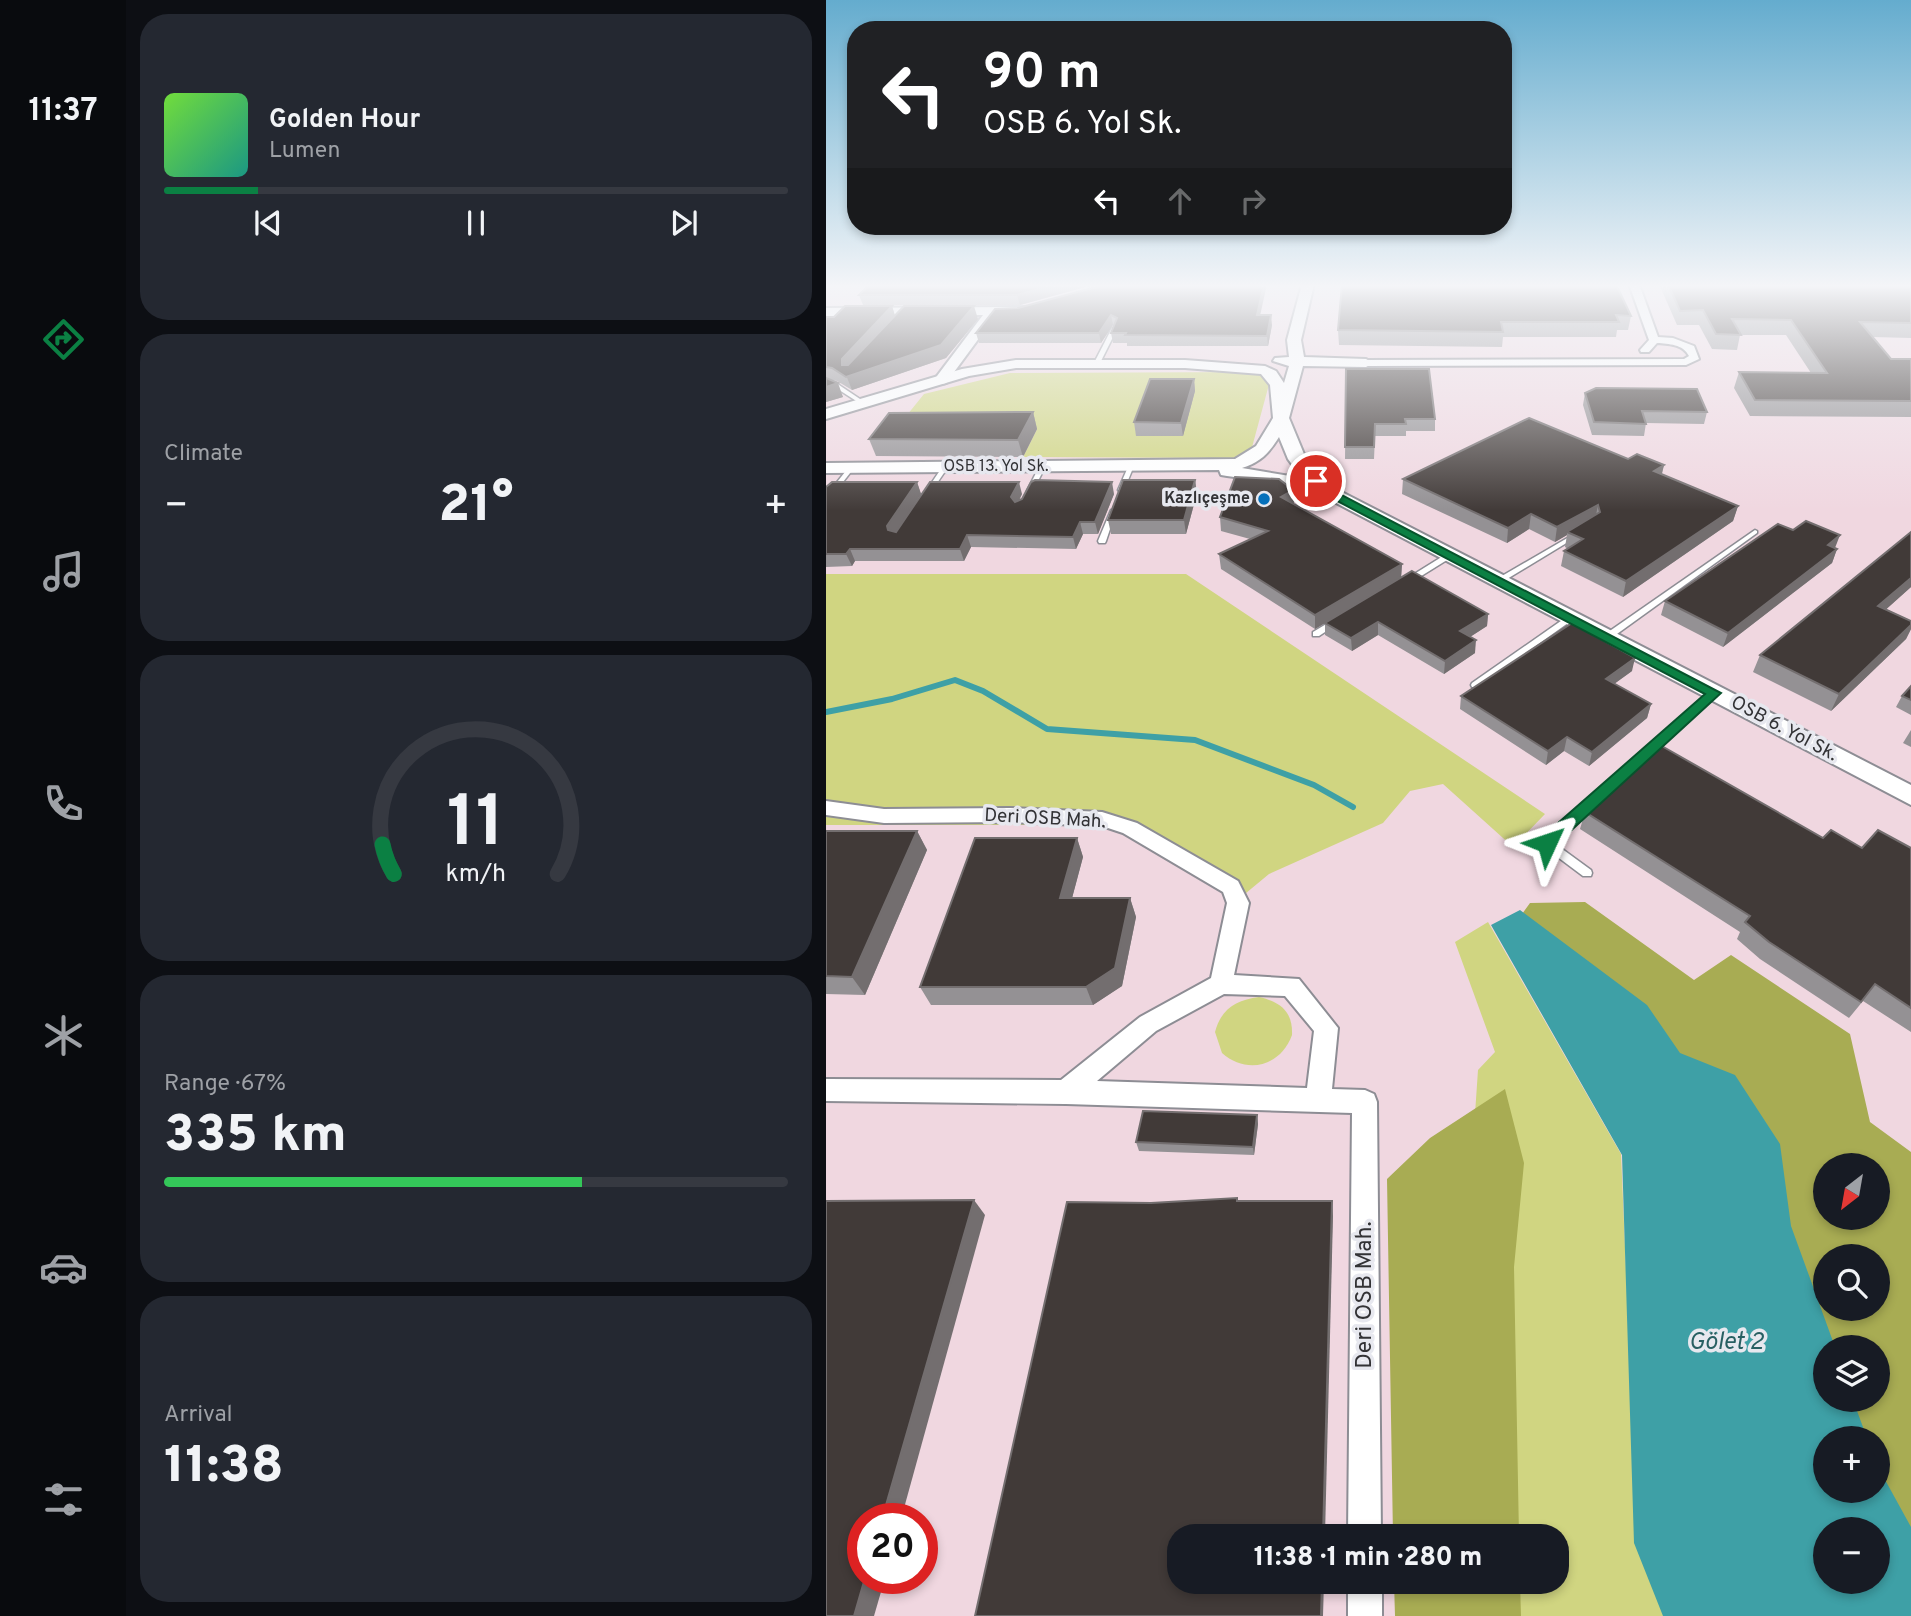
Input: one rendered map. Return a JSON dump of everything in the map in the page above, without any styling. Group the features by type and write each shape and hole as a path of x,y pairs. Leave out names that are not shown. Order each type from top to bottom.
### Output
{"main road":[{"path":"1268,361 1274,359"},
{"path":"826,414 967,372 1016,364 1185,364 1282,359"},
{"path":"1166,467 1219,466 1250,460 1263,449 1281,418 1295,359"},
{"path":"1297,359 1310,367 1366,363"},
{"path":"1303,359 1366,363"},
{"name":"OSB 6. Yol Sk.","path":"1185,364 1255,368 1272,373 1278,383 1281,418 1295,456 1305,471 1326,491 1911,796"},
{"path":"1166,467 1253,473 1288,479 1326,491"},
{"name":"OSB 13. Yol Sk.","path":"826,468 1166,467"}],"street":[{"path":"941,380 956,359"},
{"path":"1366,363 1686,362 1691,359"},
{"name":"Deri OSB Mah.","path":"826,808 884,816 1010,815 1102,819 1130,828 1223,880 1236,894 1234,926 1221,984"},
{"path":"826,1090 1066,1092 1318,1100 1326,1028 1291,986 1221,984 1148,1024 1066,1092"},
{"name":"Deri OSB Mah.","path":"1318,1100 1365,1101 1365,1524"},
{"path":"1365,1594 1365,1616"}],"lane":[{"path":"1097,363 1099,359"},
{"path":"826,384 834,384 863,404"},
{"path":"925,498 945,467"},
{"path":"1026,499 1042,467"},
{"path":"826,500 851,468"},
{"path":"1102,541 1130,468"},
{"path":"1499,580 1582,531"},
{"path":"1607,637 1755,532"},
{"path":"1395,588 1451,555"},
{"path":"1315,634 1349,614"},
{"path":"1475,685 1571,618"},
{"path":"1587,873 1547,843 1714,693"}],"shaded area":[{"path":"826,359 1911,359 1911,1616 826,1616"}],"green space":[{"path":"1256,372 1271,377 1251,451 1233,458 1023,457 1037,429 895,430 924,394 1010,373"},
{"path":"826,574 1186,574 1545,814 1513,847 1443,784 1410,791 1383,823 1269,874 1234,903 1226,882 1120,825 826,825"},
{"path":"1585,902 1694,980 1731,955 1850,1034 1870,1122 1911,1152 1911,1558 1884,1503 1890,1503 1890,1426 1847,1426 1840,1412 1890,1412 1890,1335 1818,1335 1667,1058 1517,921 1530,903"},
{"path":"1488,922 1621,1154 1638,1549 1665,1616 1511,1616 1510,1594 1569,1594 1569,1524 1504,1524 1475,1114 1478,1070 1495,1052 1455,942"},
{"path":"1259,997 1284,1009 1290,1020 1292,1035 1287,1046 1272,1060 1262,1064 1242,1064 1222,1053 1215,1032 1221,1017 1231,1007"},
{"path":"1505,1089 1524,1163 1514,1267 1519,1524 1393,1524 1387,1179 1430,1138"},
{"path":"1394,1594 1520,1594 1521,1616 1395,1616"}],"water":[{"name":"Gölet 2","path":"1520,910 1647,1005 1680,1053 1735,1075 1780,1144 1791,1226 1813,1286 1813,1321 1826,1321 1831,1335 1813,1335 1813,1412 1857,1412 1863,1426 1813,1426 1813,1503 1890,1503 1890,1489 1911,1527 1911,1616 1663,1616 1634,1543 1622,1155 1491,925"}],"building":[{"path":"826,359 842,359 842,365 848,365 853,359 898,359 846,377 826,367"},
{"path":"1818,359 1911,359 1911,401 1755,400 1739,372 1827,373"},
{"path":"1346,369 1429,369 1435,419 1405,419 1406,424 1375,424 1374,447 1345,447"},
{"path":"826,378 838,383 826,387"},
{"path":"1150,379 1194,379 1181,423 1134,422"},
{"path":"1596,388 1697,389 1707,412 1642,411 1646,424 1594,422 1585,393"},
{"path":"1033,412 1018,440 869,439 889,413"},
{"path":"1529,418 1628,459 1637,454 1664,465 1654,471 1738,506 1626,581 1564,551 1583,539 1567,532 1600,512 1598,505 1557,527 1531,514 1508,528 1403,479"},
{"path":"1235,477 1279,479 1293,490 1281,497 1402,564 1315,615 1219,554 1268,531 1220,517"},
{"path":"1123,480 1195,480 1184,520 1108,520"},
{"path":"832,482 917,482 887,526 888,530 896,532 930,482 1019,482 1011,497 1015,502 1022,499 1031,482 1112,482 1095,522 1080,522 1073,537 967,535 960,549 850,549 846,554 826,554 826,487"},
{"path":"1806,521 1840,535 1828,545 1837,549 1728,633 1665,601 1778,524 1793,530"},
{"path":"1911,532 1911,578 1878,606 1911,621 1911,625 1839,694 1760,655"},
{"path":"1412,571 1488,614 1460,631 1476,640 1445,661 1378,622 1351,638 1325,623"},
{"path":"1572,623 1635,658 1606,679 1651,704 1592,752 1567,737 1548,751 1461,696"},
{"path":"1911,686 1911,700 1902,696"},
{"path":"1660,745 1823,838 1831,830 1862,848 1878,830 1911,848 1911,1008 1875,984 1861,1002 1769,942 1745,922 1750,916 1585,812"},
{"path":"826,831 917,831 852,977 826,976"},
{"path":"975,838 1077,838 1060,898 1130,898 1115,968 1086,987 920,987"},
{"path":"1143,1111 1257,1115 1253,1147 1136,1142"},
{"path":"1237,1198 1237,1201 1332,1201 1323,1524 1167,1524 1167,1594 1322,1594 1321,1616 975,1616 1067,1202 1151,1203"},
{"path":"974,1200 887,1503 847,1503 847,1594 860,1594 854,1616 826,1616 826,1201"}],"waterway":[{"path":"826,712 892,699 955,680 983,691 1047,729 1195,740 1314,785 1353,807"}],"place":[{"name":"Kazlıçeşme","path":"1264,499"}],"route":[{"path":"1316,481 1326,491 1714,693 1547,843"}]}
